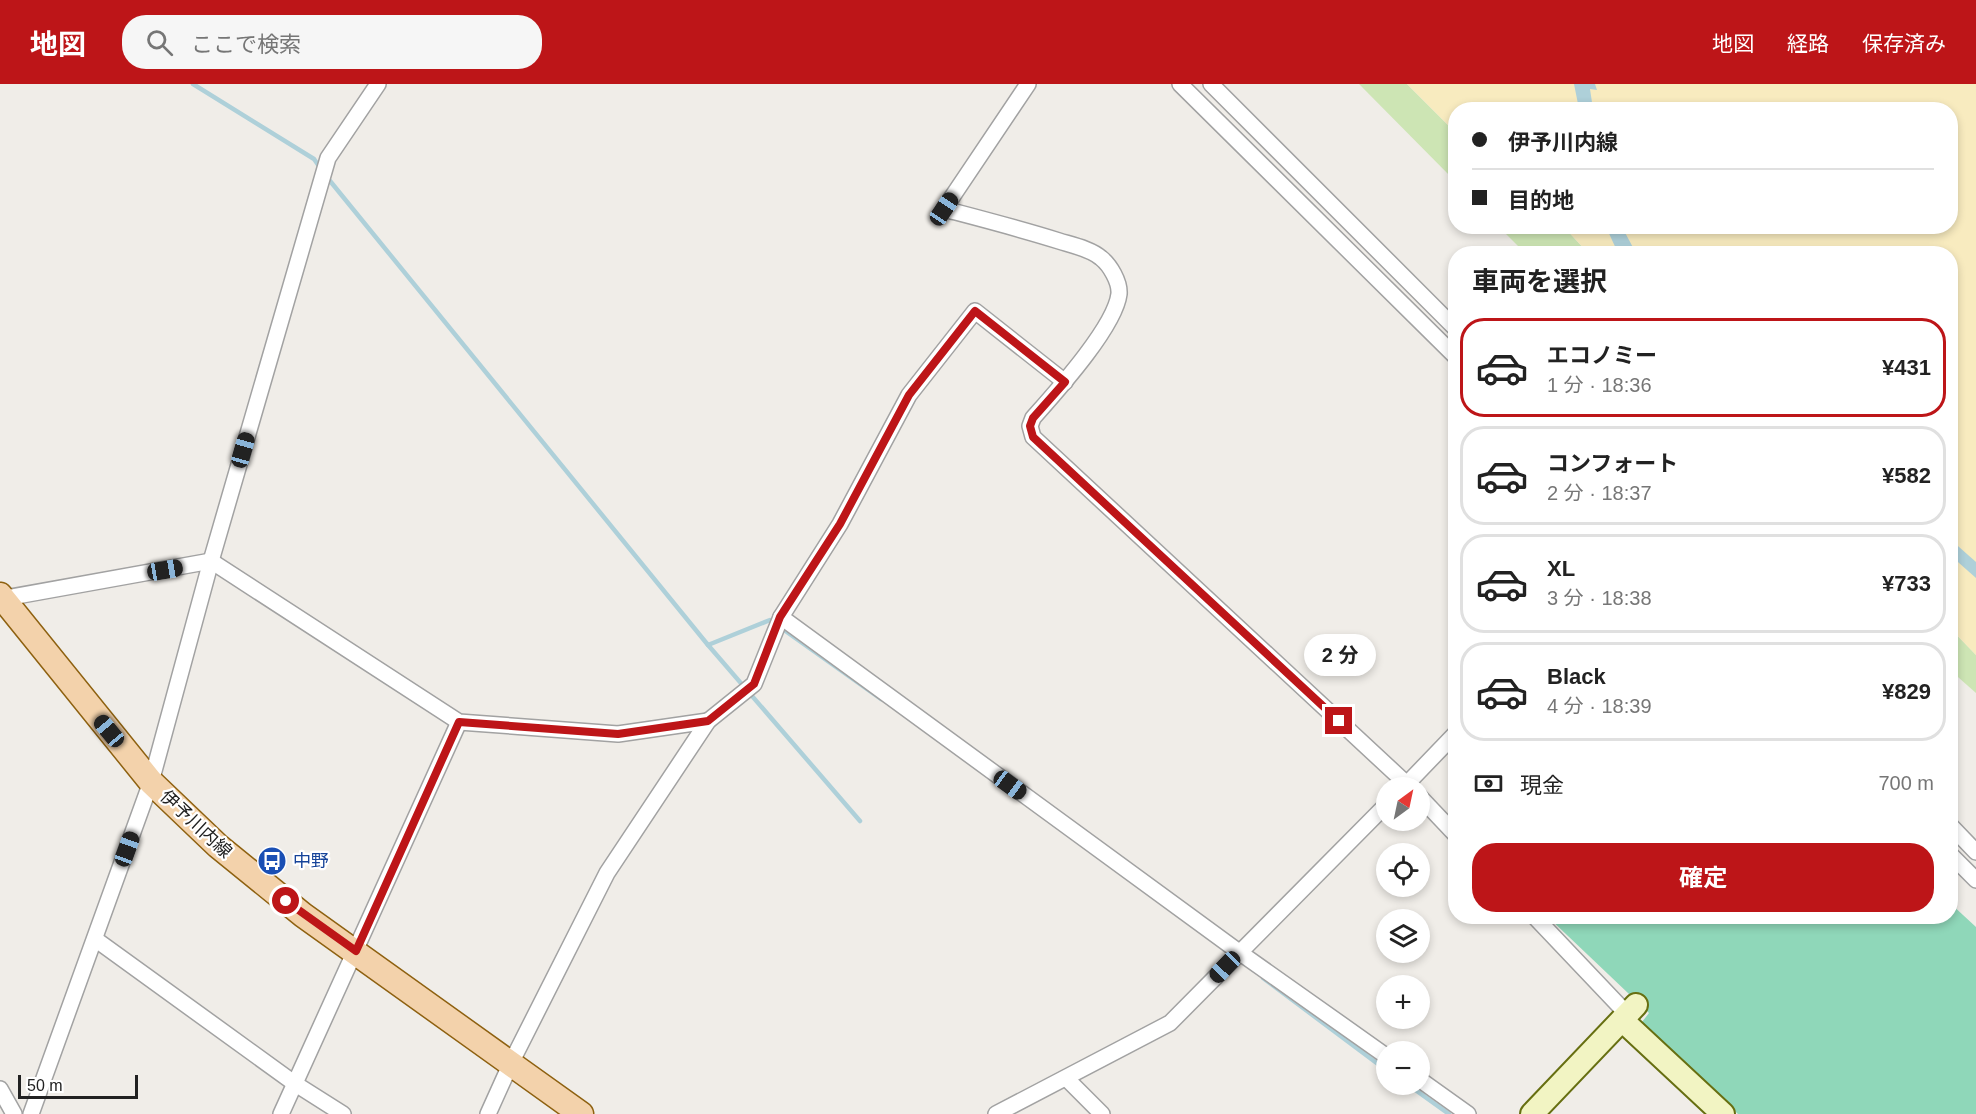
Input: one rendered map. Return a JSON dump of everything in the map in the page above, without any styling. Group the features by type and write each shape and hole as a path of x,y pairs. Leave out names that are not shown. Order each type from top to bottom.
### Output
{"main road":[{"name":"伊予川内線","path":"1,598 152,782 218,846 303,915 581,1114"}],"street":[{"path":"31,1114 152,782 211,561 328,158 378,84"},
{"path":"1028,84 944,209 1029,231 1100,256 1110,266 1119,293 1113,313 1065,382 1033,418 1030,426 1033,437 1397,777"},
{"path":"1180,84 1448,349"},
{"path":"1211,84 1448,321"},
{"path":"488,1114 511,1063 607,873 708,721 754,684 780,617 840,524 909,395 975,311 1065,382"},
{"path":"1,598 211,561 459,722 618,734 708,721"},
{"path":"780,617 1239,952 1376,1049"},
{"path":"281,1114 459,722"},
{"path":"1415,777 1448,742"},
{"path":"1430,808 1448,827"},
{"path":"996,1114 1170,1023 1376,815"},
{"path":"1958,833 1976,852"},
{"path":"1958,862 1976,880"},
{"path":"1542,924 1723,1114"},
{"path":"95,939 294,1083 342,1114"},
{"path":"1532,1114 1628,1013"},
{"path":"1066,1078 1102,1114"},
{"path":"1430,1087 1468,1114"},
{"path":"0,1089 14,1114"}],"green space":[{"path":"1359,84 1407,84 1448,125 1448,174"},
{"path":"1506,234 1570,234 1582,246 1518,246"},
{"path":"1958,636 1976,655 1976,693 1958,677"},
{"path":"1958,910 1976,927 1976,1114 1738,1114 1642,1022 1649,1013 1555,924 1958,924"}],"sand":[{"path":"1407,84 1976,84 1976,655 1958,636 1958,246 1582,246 1570,234 1958,234 1958,102 1448,102 1448,125"}],"water":[{"path":"1574,84 1595,84 1597,90 1590,89 1592,102 1578,102"},
{"path":"1609,234 1626,234 1632,246 1615,246"},
{"path":"1958,546 1976,562 1976,578 1958,562"}],"waterway":[{"path":"193,84 314,159 321,169"},
{"path":"326,176 708,645 770,620 881,699"},
{"path":"708,645 860,821"},
{"path":"1263,978 1376,1063"},
{"path":"1422,1095 1449,1114"}],"place":[{"name":"中野","path":"272,861"}],"route":[{"path":"286,901 356,951 459,722 618,734 708,721 754,684 780,617 840,524 909,395 975,311 1065,382 1033,418 1030,426 1033,437 1339,721"}]}
